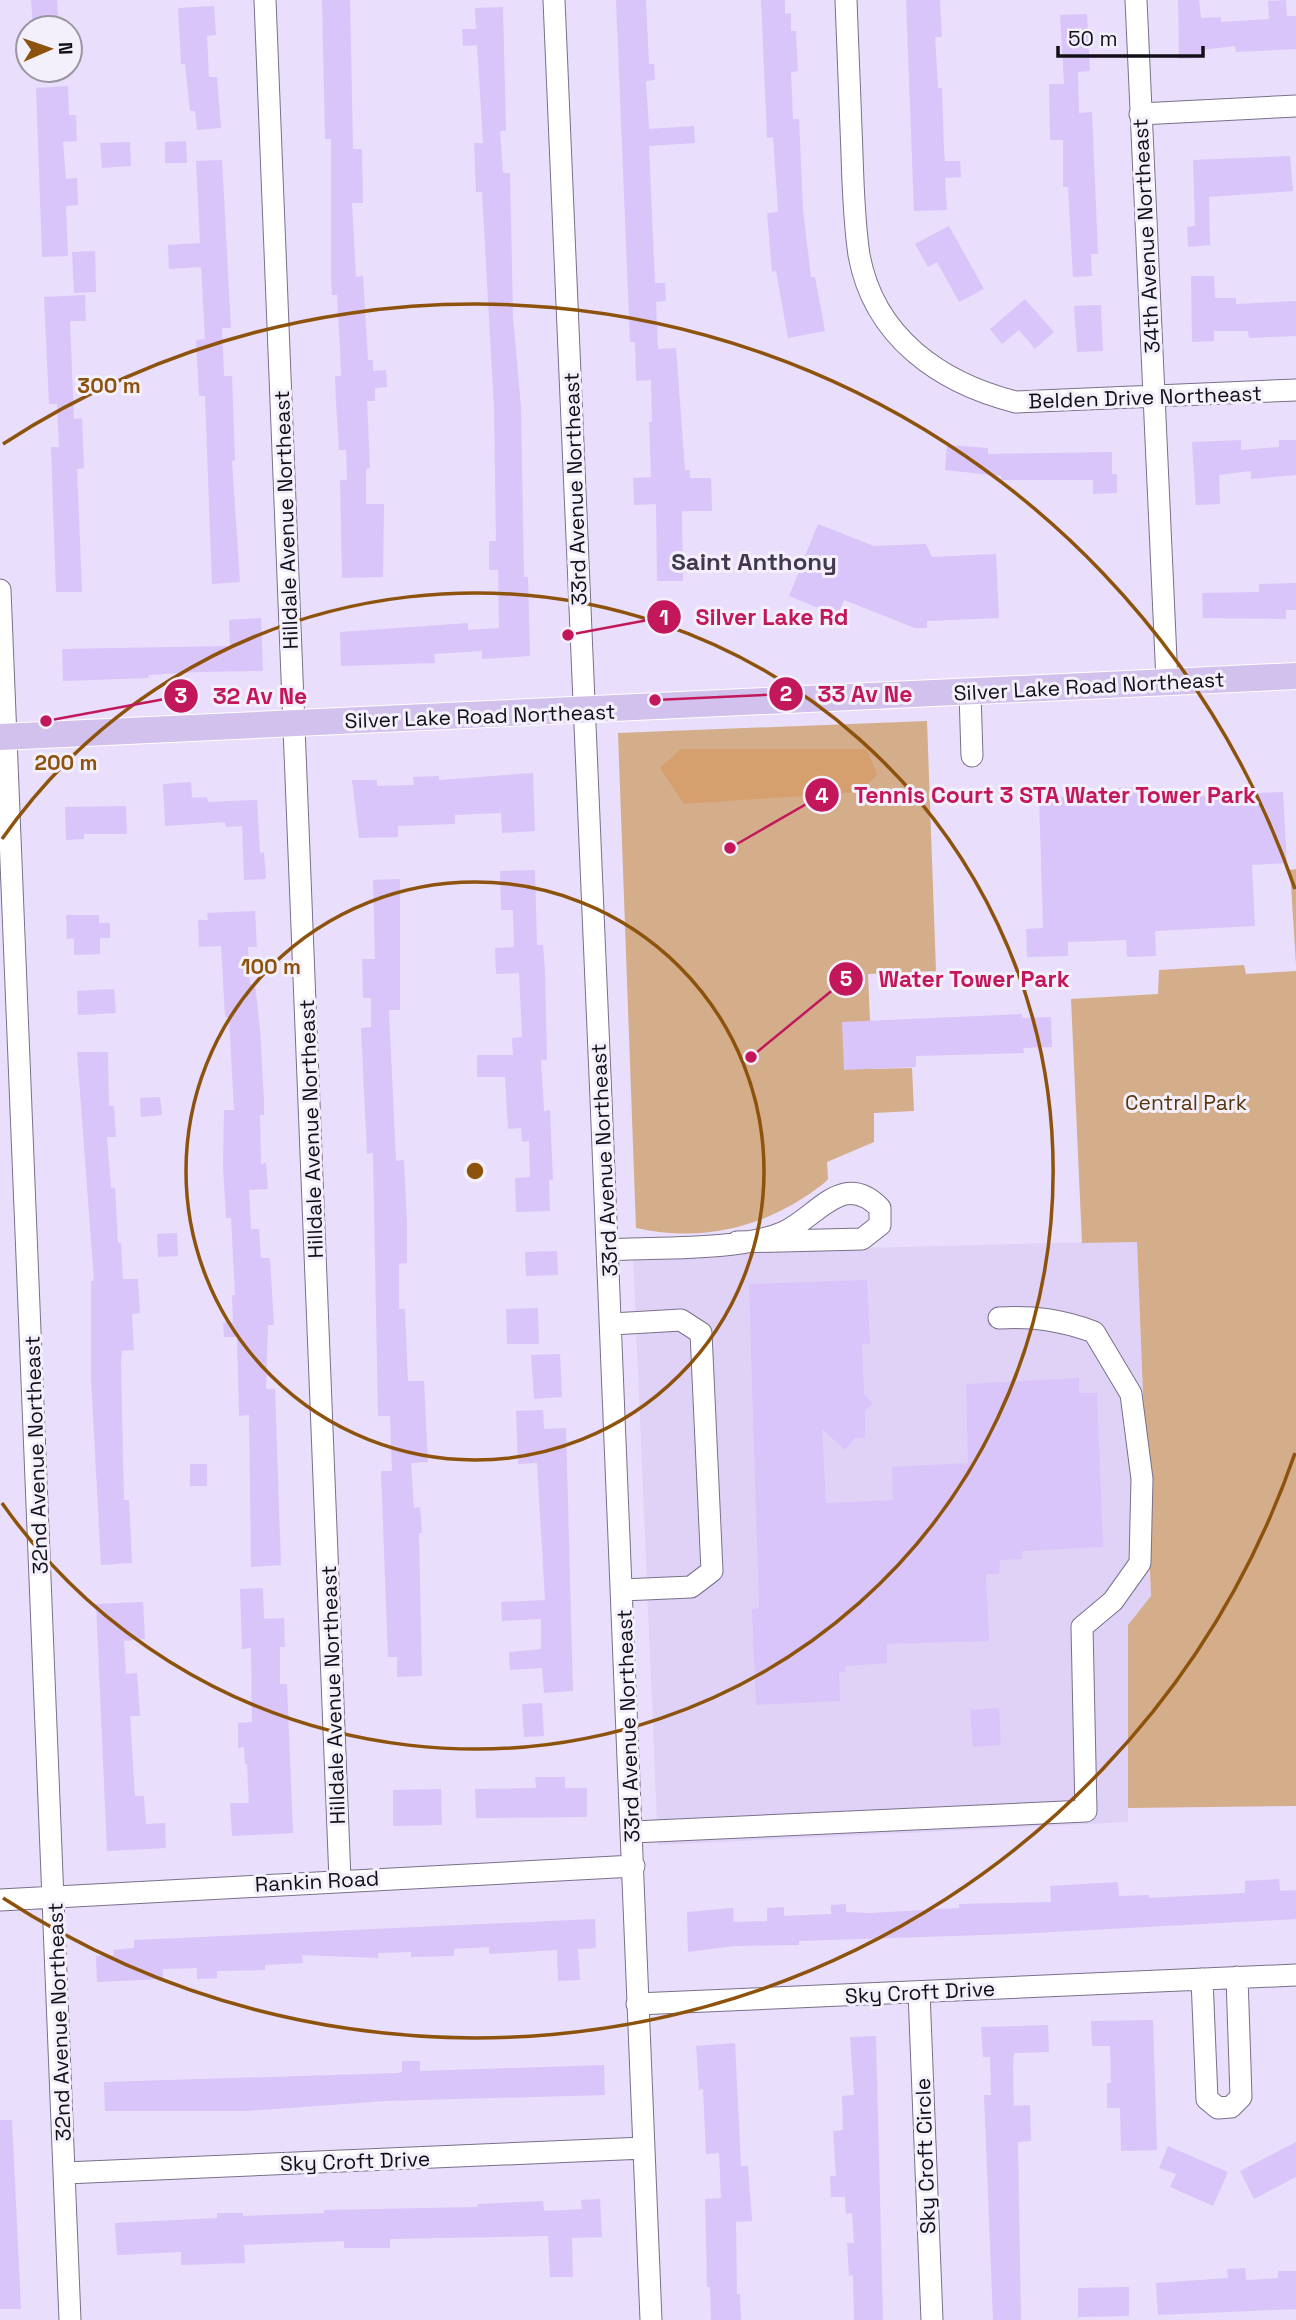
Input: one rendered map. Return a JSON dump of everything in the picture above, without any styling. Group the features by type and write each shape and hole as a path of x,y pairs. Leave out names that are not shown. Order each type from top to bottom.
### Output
{"main road":[{"name":"Silver Lake Road Northeast","path":"3,737 584,712 1296,676"}],"street":[{"name":"Hilldale Avenue Northeast","path":"265,0 340,1880"},
{"name":"33rd Avenue Northeast","path":"554,0 612,1324 651,2320"},
{"name":"Belden Drive Northeast","path":"846,0 855,220 860,257 871,292 890,326 915,353 945,376 978,393 1016,402 1296,390"},
{"name":"34th Avenue Northeast","path":"1136,0 1167,681"},
{"path":"1140,114 1296,106"},
{"name":"32nd Avenue Northeast","path":"0,590 3,737 70,2320"},
{"path":"970,693 972,756"},
{"path":"608,1250 737,1242 862,1239 880,1225 880,1208 868,1196 848,1192 827,1201 806,1219 782,1233 737,1242"},
{"path":"633,1832 1086,1811 1082,1626 1113,1601 1140,1563 1142,1479 1131,1394 1094,1332 1060,1320 1034,1316 999,1318"},
{"path":"612,1324 681,1320 701,1333 712,1571 691,1587 622,1590"},
{"name":"Rankin Road","path":"0,1900 634,1866"},
{"name":"Sky Croft Drive","path":"638,2004 1296,1975"},
{"path":"1202,1979 1207,2099 1218,2108 1231,2107 1241,2096 1237,1978"},
{"name":"Sky Croft Circle","path":"919,1992 932,2320"},
{"name":"Sky Croft Drive","path":"65,2173 644,2148"}],"shaded area":[{"path":"681,749 867,749 877,775 860,792 684,804 660,768"},
{"path":"1137,1241 1151,1597 1128,1625 1128,1822 658,1845 633,1254"}],"green space":[{"path":"927,721 936,971 868,974 872,1069 912,1068 914,1111 874,1113 874,1142 827,1162 828,1179 823,1184 802,1199 758,1221 735,1228 687,1234 636,1228 618,733"},
{"path":"1296,869 1296,964 1290,870"},
{"name":"Central Park","path":"1244,965 1246,974 1296,971 1296,1806 1128,1808 1128,1625 1151,1596 1137,1242 1082,1243 1071,999 1158,994 1159,970"}],"building":[{"path":"31,0 57,0 58,14 32,14"},
{"path":"322,0 350,0 353,149 362,149 363,203 352,203 356,277 363,276 368,360 373,360 373,371 386,370 387,387 375,388 375,401 367,401 370,468 366,469 366,504 384,504 383,577 342,578 340,480 347,480 346,450 339,450 336,402 335,376 341,376 340,347 337,295 332,295 331,278 331,139 325,139"},
{"path":"616,0 646,0 649,64 654,64 655,80 646,81 649,129 694,126 695,143 649,146 655,283 665,283 666,301 656,302 658,349 676,348 685,470 690,470 690,478 711,478 712,511 682,511 683,581 657,581 656,504 634,505 633,478 651,477 651,380 636,381 635,342 630,342"},
{"path":"761,0 785,0 785,14 791,13 791,31 796,31 798,71 791,72 793,119 799,119 803,210 811,277 815,277 825,331 788,338 776,271 772,272 767,213 778,212 773,137 767,138"},
{"path":"906,0 940,0 942,37 935,37 938,88 942,88 945,161 960,161 961,177 945,178 947,210 914,211"},
{"path":"1178,0 1199,0 1201,18 1221,17 1221,22 1269,19 1268,1 1286,0 1287,16 1296,16 1296,49 1236,52 1235,46 1201,50 1199,58 1179,59"},
{"path":"214,6 216,35 207,36 209,77 217,77 221,128 197,130 195,111 190,111 185,64 181,64 178,8"},
{"path":"503,7 506,131 500,131 503,173 510,173 513,317 521,407 524,577 528,577 530,656 482,659 482,651 434,654 435,663 341,666 340,632 468,623 468,630 499,628 498,570 489,570 489,541 496,541 494,408 482,192 476,192 474,143 483,143 477,45 463,46 462,29 476,29 475,8"},
{"path":"1087,14 1090,71 1078,72 1079,113 1092,112 1098,254 1091,254 1092,276 1073,277 1068,187 1063,187 1063,140 1050,140 1049,84 1064,84 1060,15"},
{"path":"68,86 69,115 76,115 77,141 63,142 66,179 77,178 78,205 66,206 68,256 42,257 36,88"},
{"path":"186,141 187,163 165,163 165,142"},
{"path":"130,142 131,166 102,168 100,143"},
{"path":"1290,156 1293,191 1209,197 1210,245 1188,247 1187,227 1195,226 1193,160"},
{"path":"222,160 231,328 222,328 224,376 232,376 235,460 232,461 240,582 212,584 205,396 199,396 196,340 205,339 201,267 169,269 168,245 200,243 196,161"},
{"path":"949,226 984,289 959,302 937,262 928,267 915,244"},
{"path":"95,251 96,292 74,293 72,252"},
{"path":"1191,276 1214,276 1215,298 1236,298 1236,304 1296,301 1296,336 1249,338 1248,331 1214,331 1214,341 1192,342"},
{"path":"85,295 86,321 70,321 74,419 82,418 84,468 77,469 82,592 56,592 51,447 59,447 57,404 49,404 44,297"},
{"path":"1025,299 1054,332 1035,349 1019,330 1002,344 990,329"},
{"path":"1101,305 1103,351 1077,352 1074,306"},
{"path":"1241,440 1241,450 1279,447 1279,440 1296,440 1296,475 1251,479 1251,471 1219,475 1220,504 1196,505 1192,442"},
{"path":"947,445 988,448 988,454 1112,452 1112,474 1117,474 1117,493 1093,494 1093,480 1001,480 1001,476 945,470"},
{"path":"818,524 874,546 926,544 932,557 996,554 999,618 927,621 927,628 915,628 844,600 838,616 789,596"},
{"path":"1296,583 1296,610 1286,610 1286,619 1203,618 1202,593 1259,592 1259,584"},
{"path":"261,618 263,671 200,672 148,675 149,678 63,681 62,649 230,646 229,620"},
{"path":"533,773 535,831 502,833 501,813 455,815 455,824 398,826 398,837 359,838 352,780 377,780 377,786 414,785 413,777 439,776 439,780"},
{"path":"191,782 192,798 207,797 208,802 257,800 260,853 264,852 266,879 244,880 242,826 226,827 225,822 165,826 163,784"},
{"path":"1148,787 1149,798 1283,792 1287,863 1252,865 1255,926 1155,931 1156,956 1127,957 1126,940 1068,942 1068,956 1027,957 1026,929 1043,928 1039,798 1118,794 1118,788"},
{"path":"126,806 127,834 84,834 84,839 66,840 65,807"},
{"path":"535,870 537,945 543,945 545,971 547,1060 541,1060 544,1111 550,1110 553,1180 549,1180 550,1211 516,1212 515,1178 530,1177 529,1141 522,1142 521,1128 508,1129 505,1077 477,1077 477,1055 513,1055 512,1038 522,1037 519,973 496,974 495,948 514,947 513,910 501,910 500,871"},
{"path":"400,879 400,1010 389,1010 396,1161 404,1160 407,1222 407,1263 399,1264 399,1309 405,1309 408,1381 424,1381 428,1462 411,1463 414,1508 420,1507 422,1533 419,1533 422,1676 397,1677 397,1657 388,1657 381,1471 392,1471 390,1416 378,1416 373,1153 367,1154 361,1028 371,1027 371,998 363,998 362,959 375,959 373,880"},
{"path":"255,911 257,947 248,947 250,984 255,984 260,1029 264,1101 264,1115 260,1115 261,1164 266,1163 268,1189 249,1190 251,1229 259,1229 261,1258 270,1258 274,1325 268,1325 266,1389 275,1389 281,1565 251,1567 249,1415 239,1416 237,1337 224,1337 223,1323 233,1322 232,1295 235,1295 231,1218 226,1218 223,1166 224,1110 234,1110 229,1017 225,1017 221,946 199,947 198,920 208,920 207,913"},
{"path":"66,915 99,915 99,923 110,923 110,938 100,938 100,954 74,955 74,938 67,939"},
{"path":"114,989 116,1013 78,1015 77,991"},
{"path":"1022,1014 1022,1018 1051,1017 1052,1047 1023,1048 1024,1053 916,1056 916,1067 844,1070 842,1022"},
{"path":"77,1052 108,1052 109,1106 114,1106 116,1137 107,1137 111,1188 115,1188 118,1243 121,1243 123,1279 138,1279 140,1313 132,1314 134,1350 122,1351 121,1363 124,1500 129,1500 132,1563 101,1565 91,1378 91,1281 94,1281"},
{"path":"160,1097 162,1115 141,1117 140,1098"},
{"path":"177,1233 178,1256 158,1257 157,1234"},
{"path":"557,1251 558,1275 526,1276 525,1252"},
{"path":"867,1280 870,1344 862,1344 864,1394 873,1403 865,1411 865,1438 855,1438 845,1450 822,1429 826,1503 893,1500 892,1467 968,1463 966,1384 1079,1378 1079,1393 1097,1393 1103,1547 1022,1551 1022,1559 1000,1560 999,1574 986,1574 989,1641 887,1644 887,1663 845,1666 845,1672 839,1673 840,1701 756,1705 752,1609 759,1608 749,1284"},
{"path":"538,1308 539,1344 507,1344 506,1309"},
{"path":"560,1354 562,1397 534,1399 531,1355"},
{"path":"543,1410 544,1429 566,1428 573,1691 544,1693 542,1668 510,1670 509,1652 541,1649 541,1619 502,1621 501,1602 545,1600 537,1463 518,1464 516,1411"},
{"path":"190,1464 207,1464 207,1486 190,1486"},
{"path":"263,1588 264,1619 284,1618 285,1647 280,1647 280,1684 287,1684 293,1833 232,1836 230,1803 249,1803 244,1747 238,1748 238,1723 252,1722 251,1648 242,1649 240,1589"},
{"path":"143,1602 145,1639 124,1641 126,1674 137,1673 140,1716 130,1716 135,1796 144,1796 146,1824 165,1823 166,1848 107,1851 96,1604"},
{"path":"542,1703 544,1736 524,1737 522,1704"},
{"path":"999,1708 1001,1745 973,1747 970,1710"},
{"path":"535,1777 565,1777 565,1788 587,1788 587,1817 476,1818 475,1789 536,1788"},
{"path":"441,1789 442,1825 393,1826 393,1790"},
{"path":"1279,1879 1280,1891 1296,1890 1296,1919 1014,1934 799,1941 799,1945 734,1946 688,1952 687,1912 733,1908 734,1922 767,1921 767,1908 784,1907 784,1916 831,1914 831,1905 846,1904 846,1912 870,1913 959,1908 959,1904 1051,1902 1050,1886 1118,1882 1119,1896 1149,1895 1149,1898 1245,1893 1245,1881"},
{"path":"595,1919 596,1948 578,1949 580,1980 558,1981 557,1950 489,1954 489,1947 454,1949 454,1956 411,1957 411,1952 378,1953 378,1958 302,1955 303,1963 265,1965 265,1970 217,1971 217,1978 197,1979 197,1968 163,1969 163,1979 97,1982 96,1956 114,1955 113,1950 134,1948 134,1940"},
{"path":"1153,2020 1157,2150 1121,2151 1120,2108 1107,2108 1107,2083 1111,2083 1110,2046 1092,2046 1091,2021"},
{"path":"1048,2025 1049,2052 1014,2053 1014,2106 1030,2105 1031,2141 1018,2142 1021,2320 993,2320 984,2095 991,2095 990,2057 983,2057 981,2027"},
{"path":"876,2036 883,2320 854,2320 853,2275 849,2276 847,2243 854,2243 852,2213 846,2214 845,2197 831,2197 830,2176 836,2176 833,2131 843,2130 842,2096 854,2095 850,2037"},
{"path":"735,2043 741,2166 748,2166 752,2221 736,2222 737,2294 740,2294 741,2320 711,2320 710,2287 707,2287 705,2199 721,2198 719,2153 706,2154 703,2089 699,2090 696,2046"},
{"path":"402,2061 420,2061 420,2071 604,2065 605,2095 386,2101 247,2111 105,2111 104,2082 397,2073 402,2072"},
{"path":"0,2120 12,2120 21,2309 0,2309"},
{"path":"1296,2142 1296,2177 1254,2199 1240,2171"},
{"path":"1168,2146 1228,2172 1213,2206 1170,2187 1176,2174 1159,2168"},
{"path":"600,2199 602,2237 572,2238 573,2277 550,2277 548,2236 390,2239 390,2248 344,2248 344,2241 244,2245 245,2263 181,2265 181,2252 117,2255 115,2223 217,2218 217,2213 243,2213 243,2216 324,2213 324,2210 478,2207 477,2204 543,2201 544,2211 582,2209 581,2200"},
{"path":"1245,2268 1246,2280 1278,2278 1278,2271 1296,2271 1296,2309 1158,2315 1156,2283 1228,2278 1227,2269"},
{"path":"1129,2287 1129,2316 1078,2317 1078,2288"}],"place":[{"name":"Silver Lake Rd","path":"568,635"},
{"name":"33 Av Ne","path":"655,700"},
{"name":"32 Av Ne","path":"46,721"},
{"name":"Tennis Court 3 STA Water Tower Park","path":"730,848"},
{"name":"Water Tower Park","path":"751,1057"}],"district":[{"name":"Saint Anthony","path":"754,561"}]}
